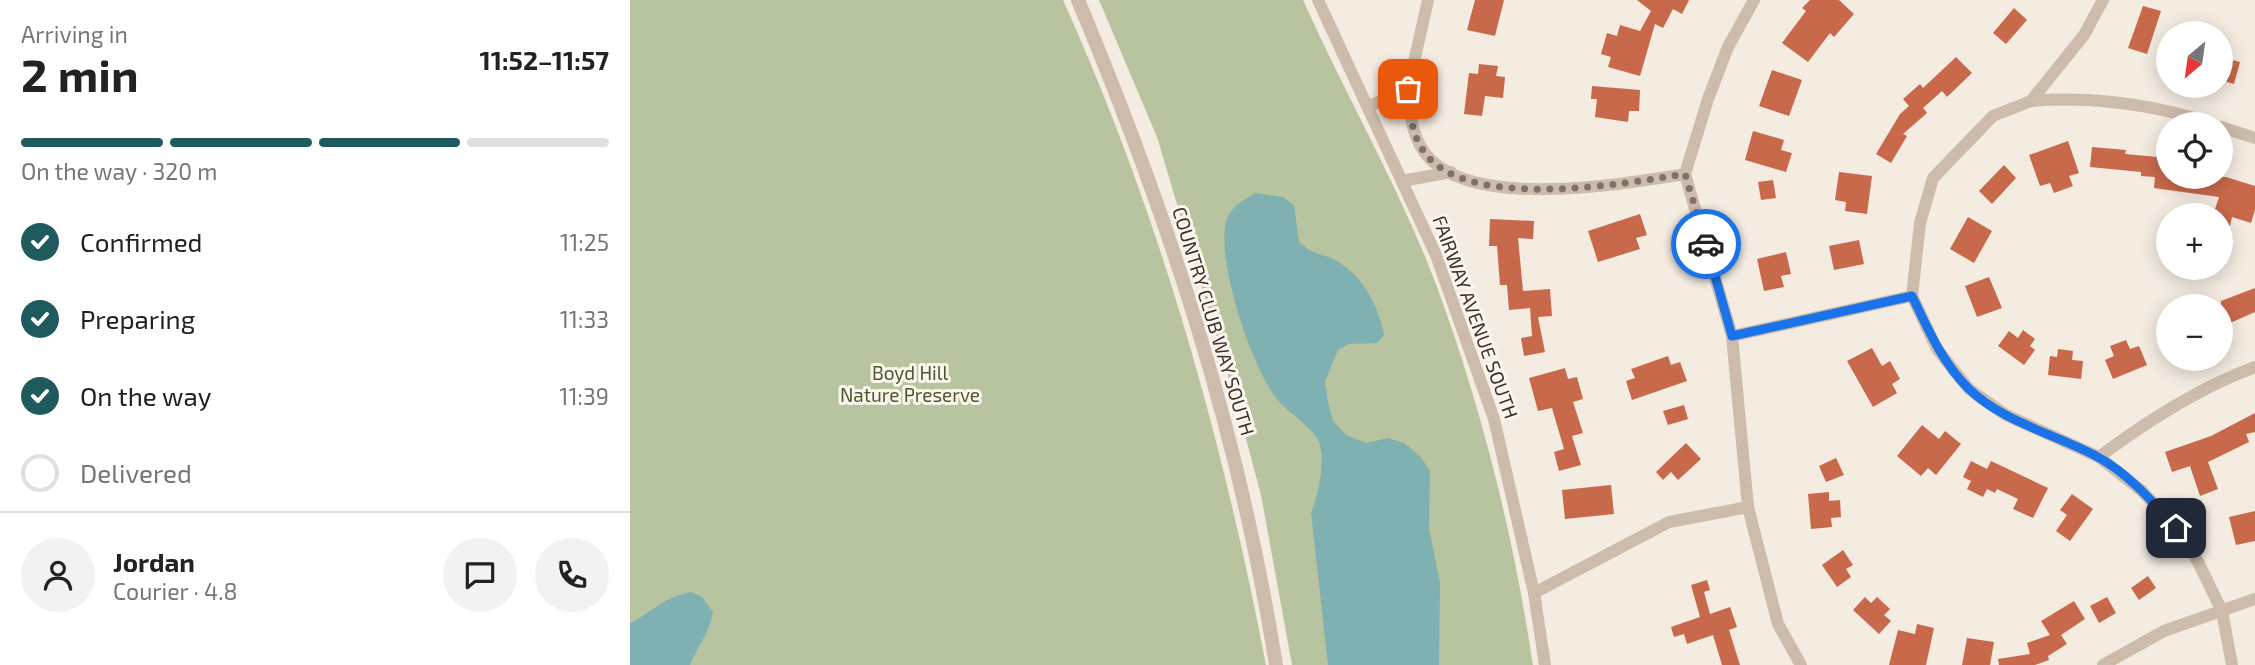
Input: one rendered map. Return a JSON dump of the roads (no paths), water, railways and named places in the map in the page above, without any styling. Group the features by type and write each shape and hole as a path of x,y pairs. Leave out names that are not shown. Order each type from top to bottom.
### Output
{"street":[{"name":"COUNTRY CLUB WAY SOUTH","path":"1078,0 1156,196 1216,383 1261,578 1276,665"},
{"name":"FAIRWAY AVENUE SOUTH","path":"1318,0 1436,255 1494,419 1534,593 1545,665"},
{"path":"1428,0 1408,89 1412,130 1430,159 1466,181 1542,190 1600,187 1685,174"},
{"path":"1754,0 1728,47 1708,99 1685,174 1732,336 1748,507 1778,624 1801,665"},
{"path":"2031,101 2084,35 2103,0"},
{"path":"1369,106 1408,89"},
{"path":"2169,112 2068,98 2031,101 1993,116 1933,178 1920,223 1912,296 1937,349 1969,389 2006,415 2099,457 2142,491 2176,528 2197,560 2222,611 2232,665"},
{"path":"2233,131 2255,138"},
{"path":"1402,181 1451,172"},
{"path":"1732,336 1912,296"},
{"path":"2099,457 2138,428 2182,401 2255,367"},
{"path":"1534,593 1669,522 1748,507"},
{"path":"2103,665 2164,631 2255,599"}],"water":[{"path":"1255,193 1283,197 1294,205 1299,242 1343,265 1360,281 1378,312 1384,335 1377,343 1349,344 1338,350 1325,381 1328,402 1333,421 1346,435 1366,443 1388,438 1404,443 1420,456 1430,471 1429,529 1440,582 1439,665 1328,665 1311,513 1320,480 1320,445 1308,427 1277,399 1267,384 1238,314 1226,261 1224,239 1230,212"},
{"path":"692,592 702,597 713,612 690,665 630,665 630,623 666,601"}],"park label":[{"name":"Boyd Hill Nature Preserve","path":"910,383"}]}
